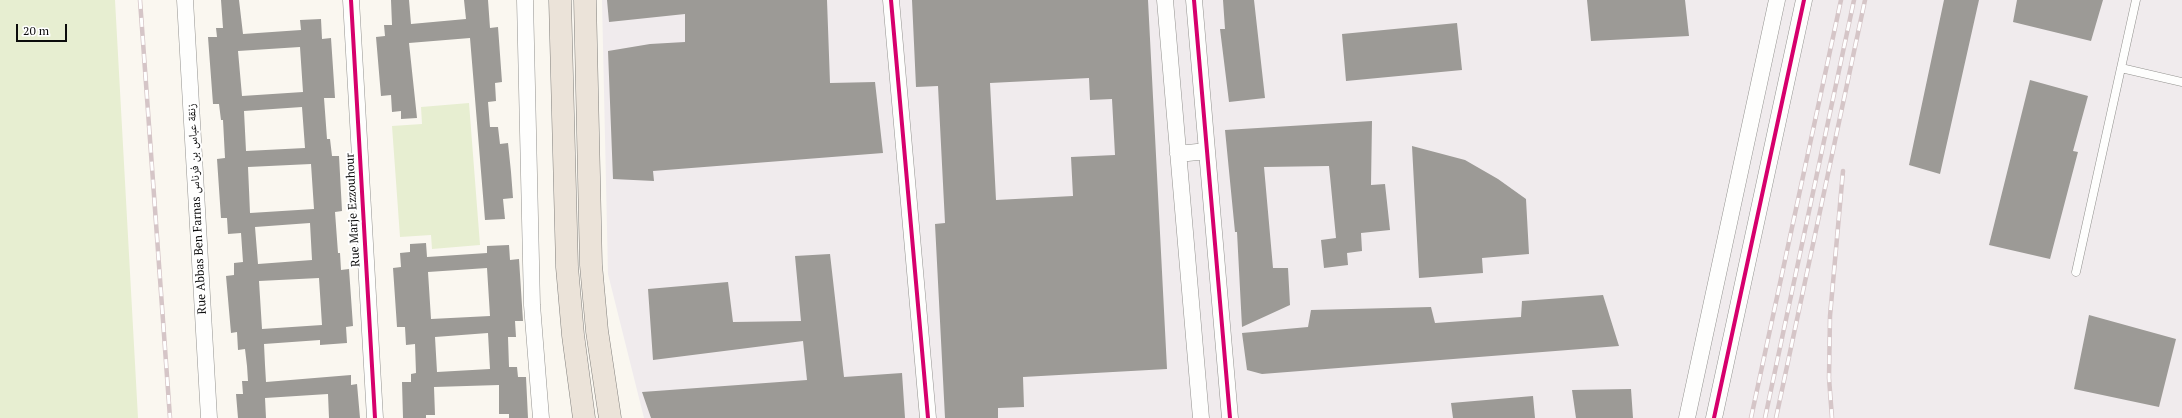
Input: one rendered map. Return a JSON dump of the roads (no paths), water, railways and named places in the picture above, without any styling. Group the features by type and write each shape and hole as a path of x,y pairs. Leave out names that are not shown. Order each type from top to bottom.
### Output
{"main road":[{"path":"560,0 567,267 573,335 584,418"},
{"path":"585,0 591,265 597,331 610,418"}],"street":[{"name":"Rue Abbas Ben Farnas زنقة عباس بن فرناس","path":"185,0 209,418"},
{"name":"Rue Marje Ezzouhour","path":"351,0 375,418"},
{"path":"525,0 532,305 541,418"},
{"path":"891,0 928,418"},
{"path":"1165,0 1201,418"},
{"path":"1194,0 1230,418"},
{"path":"1687,418 1777,0"},
{"path":"1714,418 1804,0"},
{"path":"1178,154 1207,151"}],"lane":[{"path":"2076,272 2136,0"},
{"path":"2122,68 2182,82"}],"railway":[{"path":"140,0 170,418"},
{"path":"1751,418 1841,0"},
{"path":"1765,418 1854,0"},
{"path":"1776,418 1865,0"},
{"path":"1832,418 1829,378 1830,316 1843,171"}]}
